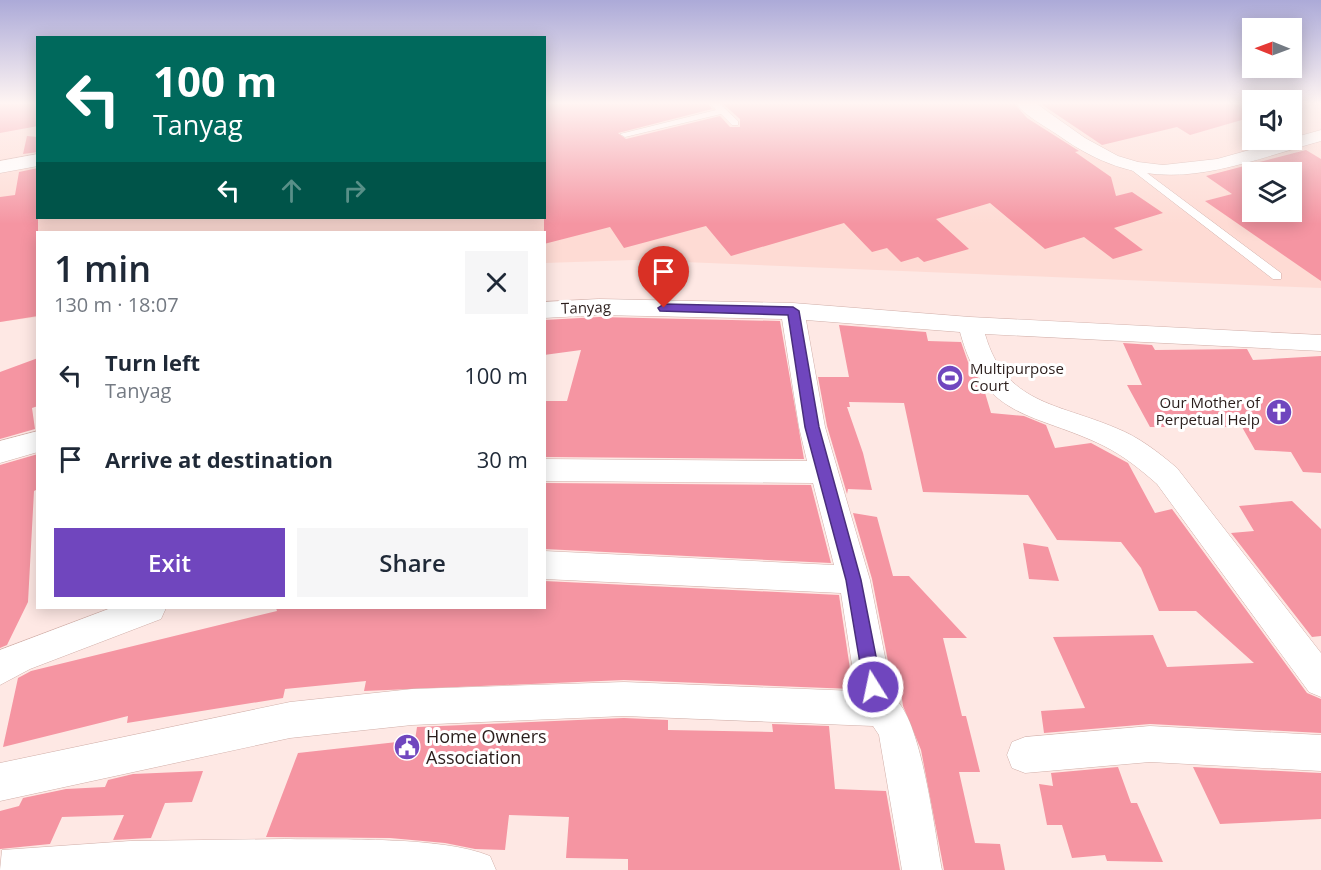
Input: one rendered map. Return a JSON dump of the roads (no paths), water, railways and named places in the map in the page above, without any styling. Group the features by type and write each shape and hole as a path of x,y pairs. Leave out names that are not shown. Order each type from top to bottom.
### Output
{"street":[{"path":"1084,143 1110,160 1168,171 1201,168 1293,143"},
{"path":"0,168 36,160"},
{"name":"Tanyag","path":"546,310 600,307 782,311 970,325 1321,343"},
{"path":"782,311 854,580 877,709"},
{"path":"970,325 978,354 989,375 1015,401 1107,435 1138,452 1167,476 1321,680"},
{"path":"0,452 36,442"},
{"path":"546,470 824,472"},
{"path":"546,565 854,580"},
{"path":"0,668 19,657 147,609"},
{"path":"0,782 290,720 412,707 624,699 877,709 889,716 897,733 922,870"},
{"path":"1025,755 1093,751 1150,744 1321,753"},
{"path":"2,870 170,858 359,858 425,862 476,870"}],"lane":[{"path":"1132,166 1277,276"}],"place":[{"name":"Multipurpose Court","path":"950,378"},
{"name":"Our Mother of Perpetual Help","path":"1279,412"},
{"name":"Home Owners Association","path":"407,747"}]}
